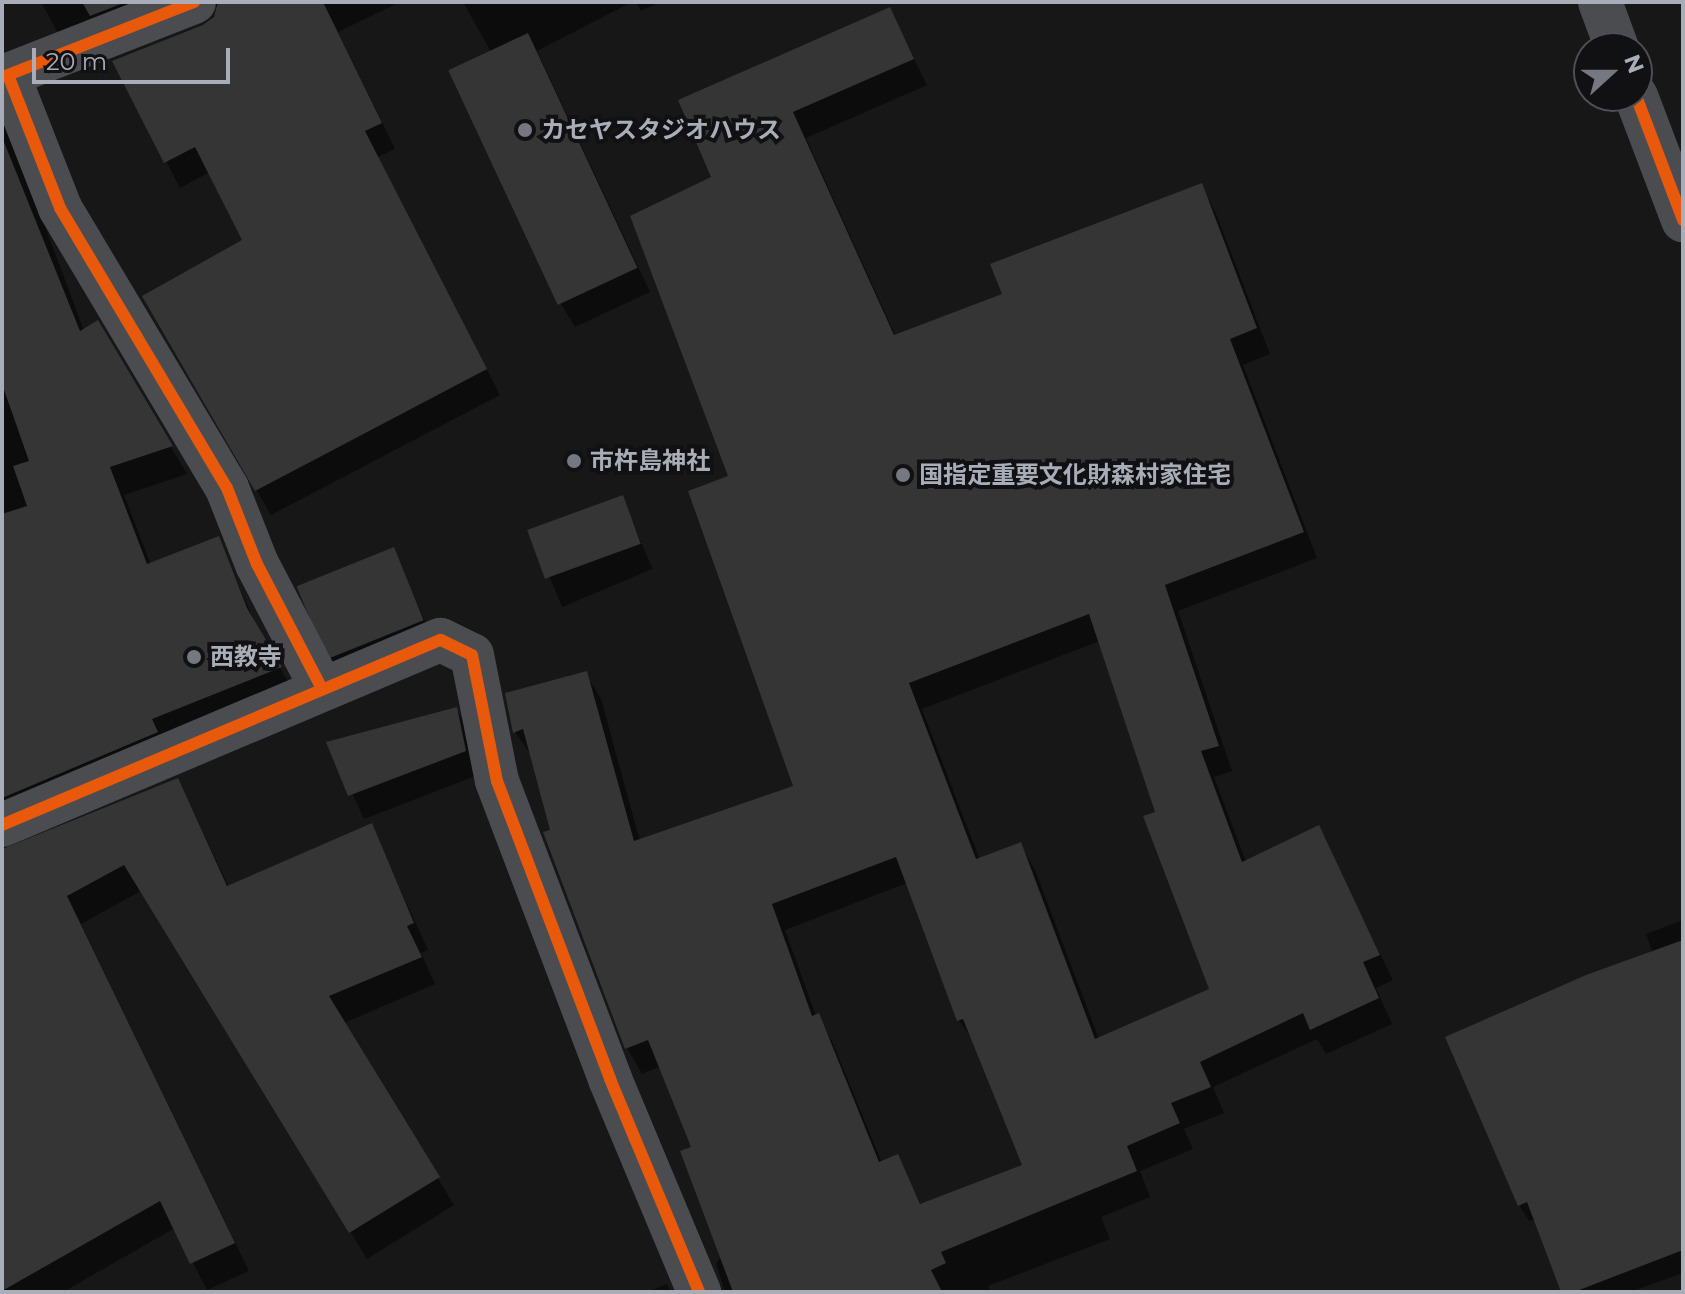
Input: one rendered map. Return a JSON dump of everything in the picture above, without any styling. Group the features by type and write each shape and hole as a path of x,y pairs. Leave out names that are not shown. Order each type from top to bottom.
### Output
{"street":[{"path":"194,2 8,75 60,208 227,488 257,564 322,689"},
{"path":"1600,2 1611,32"},
{"path":"1642,112 1683,220"},
{"path":"2,825 441,640 472,655 497,781 610,1079 699,1292"}],"building":[{"path":"82,2 126,2 90,16"},
{"path":"218,2 323,2 382,123 365,131 487,369 255,491 142,296 242,240 195,147 164,163 112,61 203,25 214,17"},
{"path":"890,7 914,59 793,112 894,335 1002,294 990,264 1202,183 1257,328 1230,339 1304,532 1165,585 1219,746 1201,751 1242,862 1319,825 1380,955 1363,962 1379,998 1310,1030 1303,1013 1200,1062 1211,1087 1171,1103 1180,1123 1127,1146 1137,1171 941,1252 946,1263 931,1270 942,1292 733,1292 680,1151 691,1147 648,1040 625,1049 543,832 550,830 523,729 513,733 505,693 587,671 634,841 793,786 688,491 728,476 630,216 711,177 678,100","holes":["1089,614 1155,812 1143,816 1209,989 1095,1039 1021,842 976,859 909,683","896,857 957,1021 963,1019 1022,1165 920,1204 898,1154 879,1162 819,1013 812,1016 772,904"]},
{"name":"カセヤスタジオハウス","path":"528,33 637,268 558,305 448,70"},
{"path":"2,137 80,331 98,320 173,446 110,467 147,564 219,536 247,608 282,667 152,719 158,732 2,798 2,514 27,506 13,466 29,461 2,384"},
{"path":"623,495 641,544 545,579 527,530"},
{"path":"394,547 424,620 326,660 297,586"},
{"path":"457,707 466,751 348,796 326,742"},
{"path":"178,778 227,886 372,823 414,923 407,926 422,957 329,996 440,1177 349,1233 124,865 67,896 235,1243 190,1264 160,1201 2,1291 2,849"},
{"path":"1683,940 1683,1250 1574,1292 1561,1292 1527,1202 1518,1206 1445,1037 1586,975"}],"cycle path":[{"path":"194,2 8,75 60,208 227,488 257,564 322,689"},
{"path":"1642,112 1683,220"},
{"path":"2,825 441,640 472,655 497,781 610,1079 699,1292"}],"place":[{"name":"カセヤスタジオハウス","path":"525,130"},
{"name":"市杵島神社","path":"574,461"},
{"name":"国指定重要文化財森村家住宅","path":"903,475"},
{"name":"西教寺","path":"194,657"}]}
